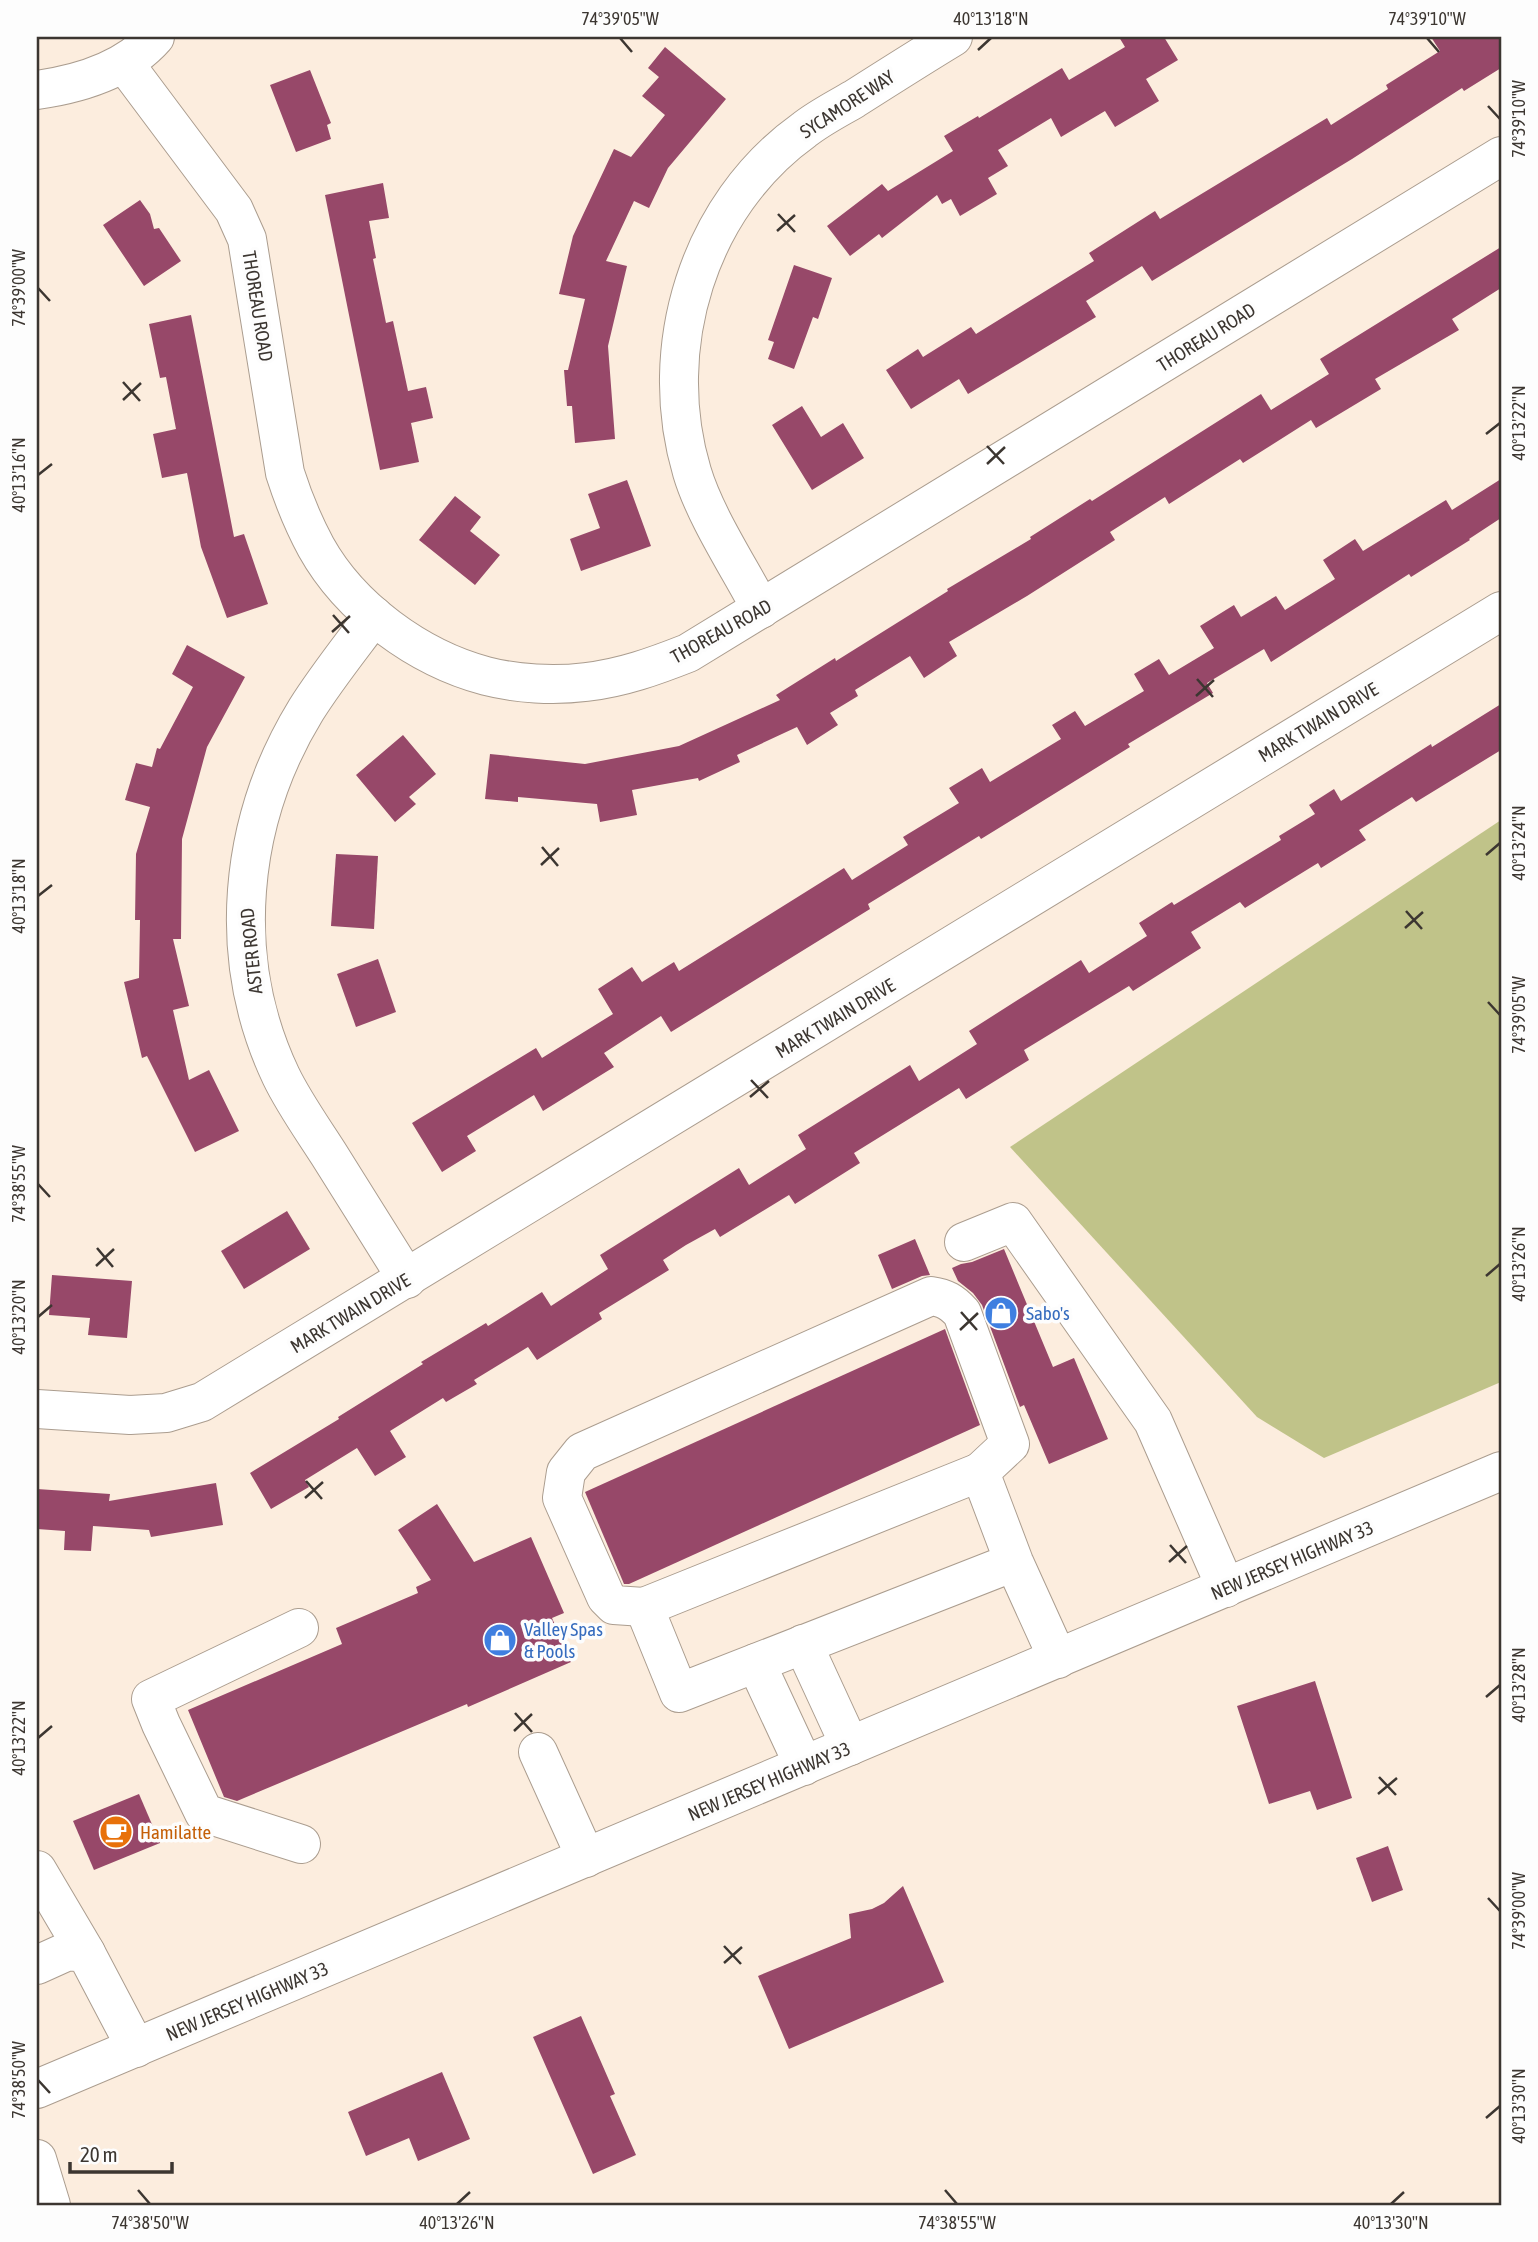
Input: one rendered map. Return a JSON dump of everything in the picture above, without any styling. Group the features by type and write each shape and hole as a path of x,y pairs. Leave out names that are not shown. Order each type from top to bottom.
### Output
{"street":[{"path":"37,90 87,80 124,63 155,37"},
{"name":"SYCAMORE WAY","path":"761,609 703,500 692,471 680,419 678,365 685,312 699,265 723,217 759,170 794,138 953,37"},
{"name":"THOREAU ROAD","path":"124,63 234,209 247,239 285,473 293,498 317,548 343,585 374,616 400,636 443,660 486,676 532,683 586,682 638,672 688,653 1501,156"},
{"name":"MARK TWAIN DRIVE","path":"37,1409 130,1415 166,1413 202,1402 1501,611"},
{"name":"ASTER ROAD","path":"374,616 306,710 279,763 259,818 247,876 244,914 249,976 262,1030 281,1076 407,1279"},
{"path":"964,1241 1013,1222 1153,1421 1226,1588"},
{"path":"931,1296 953,1303 962,1313 1010,1444 980,1472 644,1607 614,1605 606,1597 562,1498 566,1472 582,1452 931,1296"},
{"name":"NEW JERSEY HIGHWAY 33","path":"37,2089 1501,1471"},
{"path":"980,1472 1014,1562 1058,1659"},
{"path":"644,1607 679,1693 1014,1562"},
{"path":"299,1628 151,1699 204,1813 301,1844"},
{"path":"803,1644 850,1746"},
{"path":"756,1663 804,1766"},
{"path":"538,1752 586,1858"},
{"path":"37,1870 136,2048"},
{"path":"37,1965 68,1951 86,1954"}],"green space":[{"path":"1501,820 1501,1382 1324,1458 1257,1417 1010,1147"}],"building":[{"path":"1119,37 1164,37 1178,60 1146,79 1159,101 1115,127 1105,111 1061,137 1051,118 998,150 1008,166 988,178 997,194 960,216 951,199 942,204 937,195 882,238 879,234 850,256 827,226 882,184 888,191 953,151 944,136 1062,68 1069,80 1125,47"},
{"path":"1431,37 1501,37 1501,68 1464,91 1462,88 1352,159 1152,281 1142,266 1086,301 1096,317 968,394 959,379 911,409 886,370 918,349 923,357 971,327 976,334 1094,261 1089,253 1155,211 1160,219 1327,118 1331,125 1388,89 1386,85 1440,51"},
{"path":"665,47 726,99 668,168 649,208 634,201 606,261 627,266 608,346 615,439 575,443 572,406 567,406 564,370 568,370 585,299 559,294 573,236 614,149 631,157 665,115 642,96 659,77 648,68"},
{"path":"310,70 331,123 327,125 331,139 296,152 270,85"},
{"path":"383,183 389,218 369,221 376,258 373,259 386,323 393,321 408,391 426,387 433,418 411,423 419,462 380,470 325,195"},
{"path":"140,200 150,214 154,229 159,228 181,261 144,286 103,225"},
{"path":"1501,247 1501,288 1452,319 1459,330 1375,379 1381,389 1316,428 1311,420 1243,463 1240,459 1169,504 1165,497 1110,532 1115,540 949,642 957,656 924,678 910,656 855,690 858,696 830,713 838,725 807,745 797,727 737,755 740,762 699,781 698,778 632,790 637,815 600,822 597,804 518,797 518,802 485,799 490,754 585,764 679,746 780,700 776,695 835,658 836,661 1261,394 1271,410 1329,374 1320,359"},
{"path":"794,265 832,278 818,319 813,317 794,369 768,359 774,342 768,340"},
{"path":"191,315 234,537 244,534 268,604 227,618 201,547 187,473 162,478 153,434 176,429 166,377 160,378 149,324"},
{"path":"802,406 821,437 843,423 864,458 812,490 772,425"},
{"path":"1501,479 1501,518 1470,540 1411,577 1409,574 1271,662 1264,649 1207,683 1213,693 1128,744 1130,747 981,839 979,836 868,904 870,909 671,1032 661,1016 604,1053 614,1067 543,1111 534,1095 467,1136 476,1151 442,1172 412,1123 536,1048 542,1058 613,1014 598,989 632,967 642,982 674,962 679,971 844,868 852,880 908,845 903,837 959,803 949,788 982,768 990,782 1061,739 1052,725 1075,711 1085,726 1144,691 1134,674 1159,659 1169,675 1214,648 1200,626 1234,605 1241,617 1276,596 1285,610 1335,579 1323,560 1355,539 1363,551 1446,500 1452,510"},
{"path":"627,480 651,546 581,571 570,539 600,528 588,494"},
{"path":"455,496 481,517 470,531 500,555 475,585 419,540"},
{"path":"187,645 245,677 207,747 182,839 181,939 173,939 189,1006 173,1010 189,1080 209,1070 239,1131 195,1152 147,1056 142,1058 124,982 139,978 140,920 135,920 136,854 150,807 125,800 136,763 152,767 157,748 160,749 193,687 172,674"},
{"path":"1501,704 1501,750 1416,802 1412,797 1359,830 1366,840 1321,868 1318,863 1245,908 1240,902 1191,932 1201,948 1133,991 1129,986 1024,1050 1029,1060 966,1099 959,1088 854,1153 860,1163 795,1204 789,1195 720,1237 715,1229 686,1245 663,1260 669,1270 599,1313 602,1319 537,1360 528,1347 474,1380 477,1384 446,1402 443,1398 390,1431 406,1457 375,1476 357,1448 305,1480 309,1487 271,1509 250,1473 339,1419 338,1417 423,1364 421,1362 486,1323 488,1326 542,1292 551,1306 608,1269 600,1255 739,1168 749,1185 806,1149 798,1135 910,1065 919,1081 977,1044 969,1031 1024,996 1081,960 1089,973 1147,936 1139,923 1172,902 1174,905 1281,840 1279,836 1315,814 1309,805 1334,789 1341,801"},
{"path":"403,735 436,774 409,797 416,804 395,822 356,775"},
{"path":"336,854 378,856 374,929 331,926"},
{"path":"378,959 396,1012 356,1027 337,974"},
{"path":"287,1211 310,1249 244,1289 221,1251"},
{"path":"915,1239 930,1275 892,1289 878,1255"},
{"name":"Sabo's","path":"1004,1249 1053,1367 1074,1358 1108,1439 1049,1464 1024,1405 1020,1407 982,1305 973,1293 958,1281 952,1268"},
{"path":"52,1275 132,1281 127,1338 88,1335 90,1318 49,1315"},
{"path":"945,1329 980,1425 624,1584 585,1492"},
{"path":"216,1483 223,1525 151,1537 149,1530 93,1526 91,1551 64,1550 65,1531 37,1529 37,1489 110,1494 109,1501"},
{"path":"437,1504 474,1562 531,1537 564,1613 552,1618 571,1662 237,1801 224,1797 188,1710 342,1644 336,1628 418,1593 416,1587 431,1580 398,1530"},
{"path":"1315,1681 1352,1798 1317,1810 1310,1791 1269,1804 1237,1706"},
{"name":"Hamilatte","path":"139,1794 160,1843 94,1870 73,1821"},
{"path":"1388,1846 1403,1890 1372,1902 1356,1858"},
{"path":"903,1886 944,1982 789,2049 758,1976 851,1938 849,1914 872,1909 884,1903"},
{"path":"581,2016 615,2094 610,2096 636,2155 593,2174 533,2037"},
{"path":"442,2072 470,2139 418,2161 409,2138 366,2156 348,2112"}],"place":[{"name":"Sabo's","path":"1001,1313"},
{"name":"Valley Spas & Pools","path":"500,1640"},
{"name":"Hamilatte","path":"116,1832"}]}
